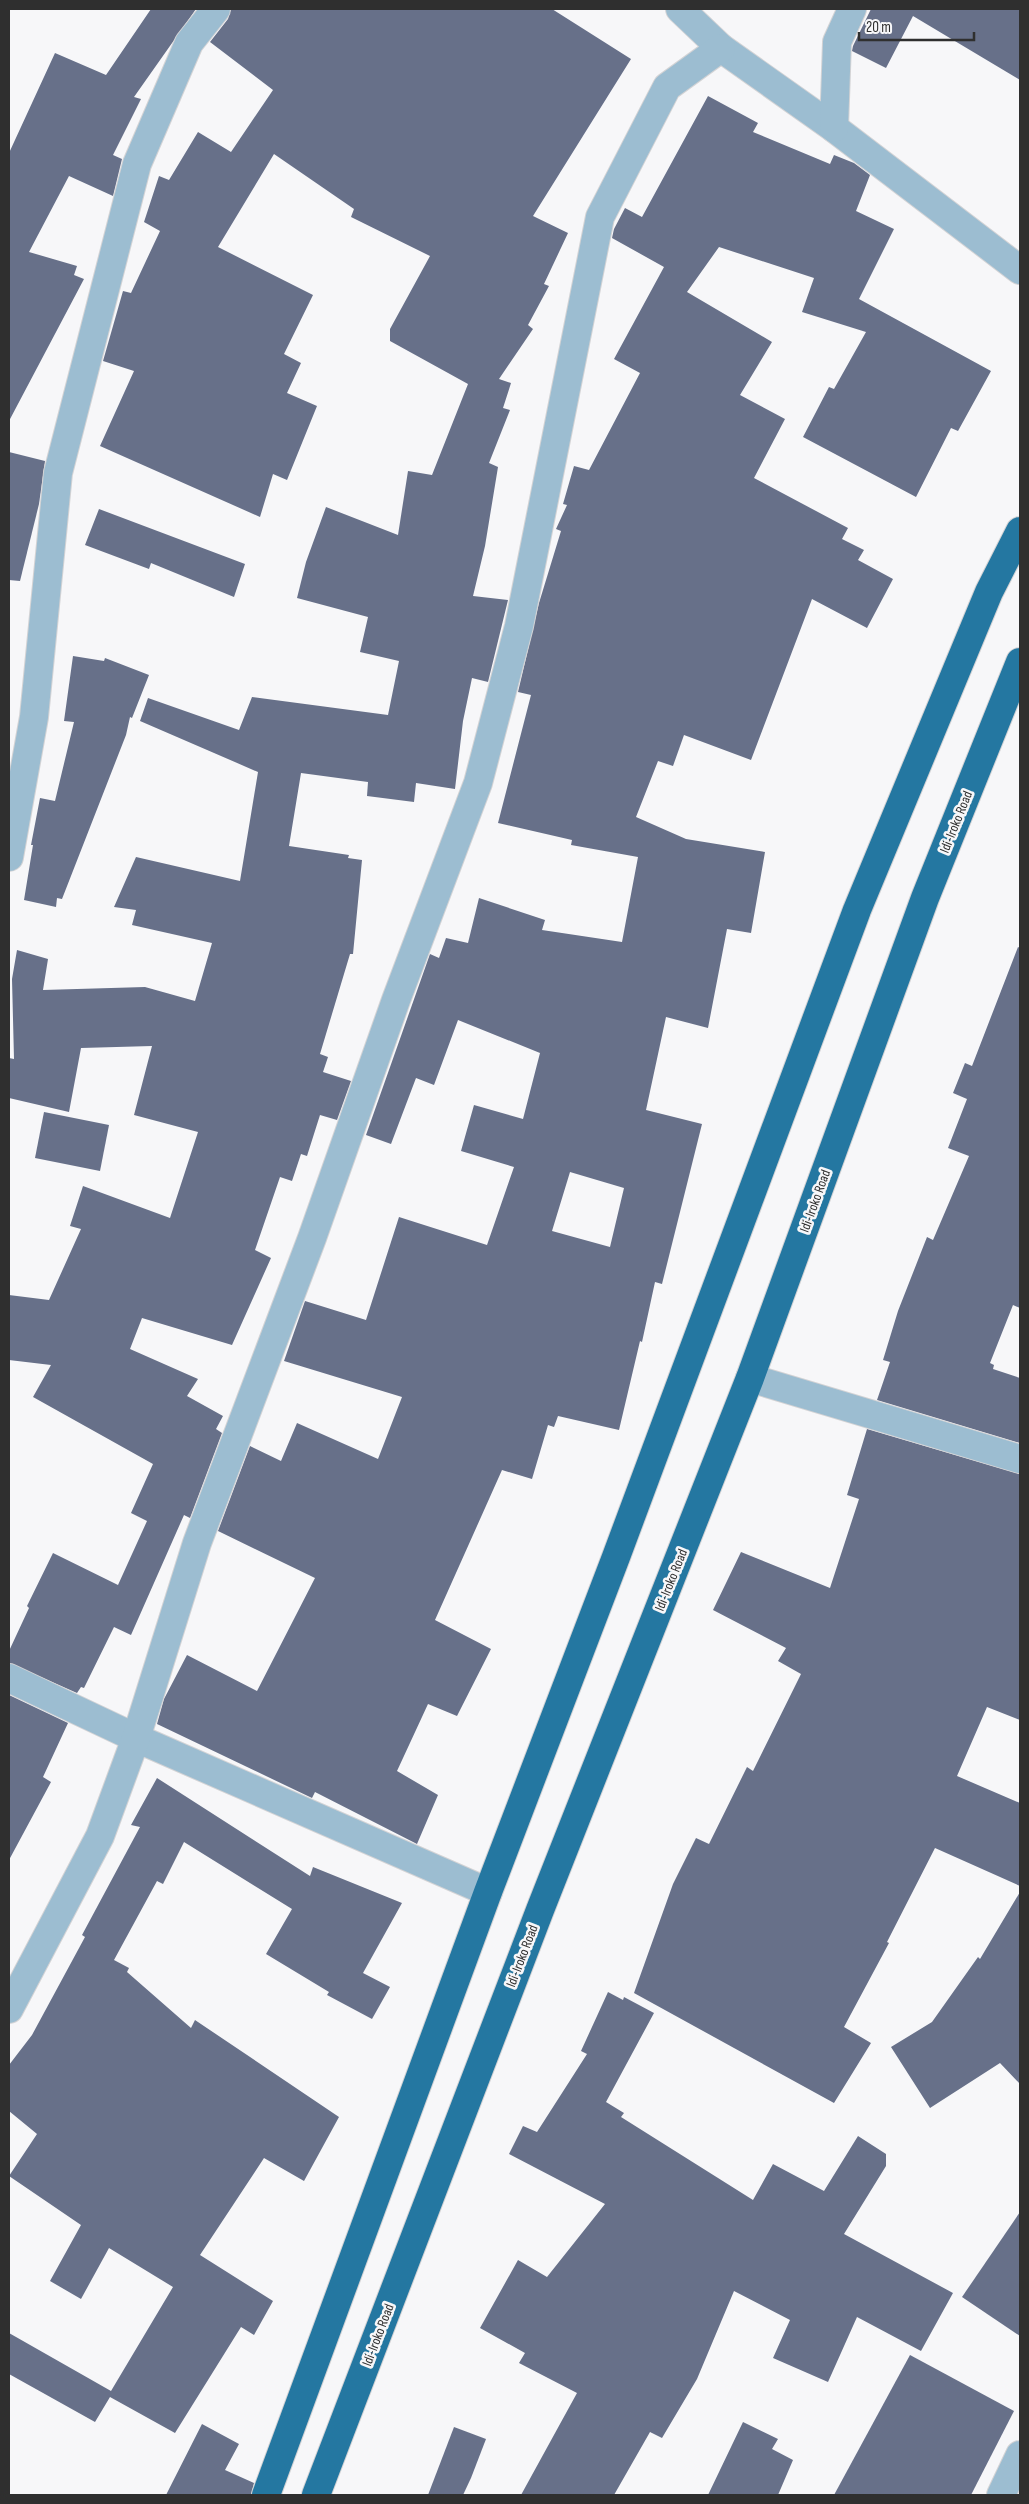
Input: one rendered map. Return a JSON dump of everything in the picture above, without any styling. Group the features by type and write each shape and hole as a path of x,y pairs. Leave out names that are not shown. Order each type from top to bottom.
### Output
{"highway":[{"path":"266,2495 488,1892 620,1547 857,910 989,592 1020,531"},
{"name":"Idi-Iroko Road","path":"316,2495 540,1910 750,1378 925,898 1020,662"}],"street":[{"path":"9,857 34,717 58,473 137,164 190,43 216,9"},
{"path":"680,9 721,48 834,128 1020,270"},
{"path":"834,128 836,42 852,9"},
{"path":"9,2009 100,1836 136,1738 197,1543 312,1238 396,1000 478,782 519,626 600,217 667,87 721,48"},
{"path":"750,1378 1020,1459"},
{"path":"9,1678 136,1738 488,1892"},
{"path":"1001,2495 1020,2455"}],"building":[{"path":"151,9 196,9 134,97 141,99 113,155 122,159 113,196 69,176 29,252 77,266 74,275 84,279 9,421 9,153 55,53 106,75"},
{"path":"231,9 552,9 631,59 533,216 568,233 544,284 549,286 528,325 533,329 499,379 511,383 503,408 510,410 489,463 498,467 485,546 473,596 508,600 488,682 472,678 463,721 455,789 416,783 414,802 367,796 368,782 301,773 289,846 349,855 348,858 362,860 353,954 350,954 320,1054 328,1057 323,1072 351,1081 337,1120 320,1115 307,1156 301,1154 292,1181 280,1177 255,1250 271,1258 232,1345 142,1318 130,1349 198,1379 187,1396 223,1416 216,1429 222,1433 190,1518 184,1515 131,1635 114,1627 84,1688 81,1687 77,1693 9,1663 9,1651 29,1608 27,1606 53,1553 118,1585 147,1521 131,1513 153,1464 33,1397 51,1365 9,1360 9,1295 49,1300 81,1229 70,1226 83,1186 170,1218 198,1132 134,1115 152,1046 81,1048 69,1112 9,1098 9,1058 14,1059 12,979 17,950 48,959 43,990 145,987 195,1001 212,943 132,925 136,910 114,907 136,857 240,881 258,772 140,721 148,698 239,730 252,697 388,715 399,661 360,652 368,617 297,598 306,562 326,507 398,535 408,471 432,475 468,384 390,341 390,329 430,256 351,217 354,209 274,154 218,247 313,295 284,354 301,363 287,393 317,406 287,480 273,474 260,517 100,446 134,371 103,361 123,291 131,293 160,231 144,222 159,176 169,180 198,132 231,152 273,90 210,42 228,19"},
{"path":"871,9 1020,9 1020,80 913,16 886,68 852,51"},
{"path":"708,96 758,123 753,132 830,164 834,155 854,163 870,175 856,211 894,229 859,299 991,371 958,431 951,428 916,497 803,437 829,387 834,389 866,332 802,312 814,278 719,247 687,292 772,342 740,395 785,419 754,478 848,528 842,539 864,550 858,560 893,579 867,628 812,599 751,760 684,735 673,766 658,761 636,817 686,839 765,852 751,933 727,929 708,1028 666,1017 646,1110 702,1124 662,1284 655,1282 642,1342 640,1341 619,1430 558,1416 554,1427 548,1425 532,1479 502,1470 435,1620 491,1649 457,1716 428,1704 397,1771 438,1795 417,1844 315,1792 312,1798 157,1724 164,1699 187,1655 257,1691 315,1578 218,1531 250,1446 281,1461 297,1423 378,1459 402,1397 284,1361 305,1301 366,1320 399,1217 487,1245 514,1167 461,1151 474,1105 523,1119 540,1053 458,1020 434,1085 416,1078 391,1144 366,1135 430,954 439,958 446,938 468,943 479,898 545,920 542,930 622,942 638,857 571,845 572,840 498,823 531,695 518,692 539,603 561,531 556,529 567,505 563,504 574,466 589,470 640,373 614,359 664,267 612,238 614,229 625,208 642,217","holes":["570,1172 624,1188 610,1247 552,1231"]},
{"path":"9,452 45,461 39,504 20,581 9,580"},
{"path":"99,509 245,564 234,597 151,563 149,569 85,545"},
{"path":"73,656 104,661 105,658 149,675 132,718 130,717 126,735 62,899 57,898 56,907 24,900 33,845 31,845 40,798 55,801 74,722 64,721"},
{"path":"1018,947 1020,948 1020,1308 1013,1305 990,1363 994,1365 993,1369 1020,1378 1020,1443 877,1400 890,1362 883,1360 898,1311 927,1237 933,1240 969,1156 948,1148 967,1099 953,1093 965,1063 972,1066"},
{"path":"44,1112 109,1125 100,1171 35,1158"},
{"path":"867,1429 1020,1474 1020,1720 987,1707 957,1776 1020,1803 1020,1886 935,1848 887,1942 889,1943 844,2027 871,2043 834,2103 634,1993 673,1884 696,1838 709,1844 747,1767 753,1771 801,1674 778,1661 786,1648 713,1610 741,1552 830,1588 859,1499 847,1495"},
{"path":"9,1695 68,1723 43,1777 51,1782 9,1860"},
{"path":"157,1778 310,1876 313,1867 402,1903 363,1973 390,1987 372,2019 327,1995 329,1992 266,1954 292,1909 184,1842 163,1884 157,1881 114,1960 129,1968 127,1972 191,2028 195,2020 339,2117 304,2181 264,2158 200,2255 273,2301 254,2335 241,2327 175,2433 110,2397 95,2422 9,2374 9,2333 111,2391 173,2287 109,2248 81,2299 50,2281 81,2225 9,2176 37,2134 9,2111 9,2065 32,2035 85,1937 82,1935 140,1827 131,1825"},
{"path":"1020,1892 1020,2084 1000,2063 930,2108 891,2047 932,2022 978,1957 980,1959"},
{"path":"608,1992 623,2000 624,1997 654,2013 606,2102 624,2113 621,2117 753,2200 773,2164 824,2191 858,2136 886,2154 886,2166 844,2234 953,2293 921,2351 857,2317 828,2382 773,2358 790,2320 734,2291 697,2379 662,2438 650,2432 614,2495 521,2495 577,2393 519,2363 525,2353 480,2328 518,2260 547,2277 605,2204 509,2154 523,2126 537,2132 587,2054 581,2051"},
{"path":"1020,2212 1020,2336 962,2297"},
{"path":"910,2355 1014,2411 971,2495 834,2495"},
{"path":"743,2422 778,2439 772,2449 793,2460 778,2495 708,2495"},
{"path":"202,2424 239,2444 225,2470 254,2483 251,2495 166,2495"},
{"path":"454,2427 486,2439 463,2495 428,2495"}]}
